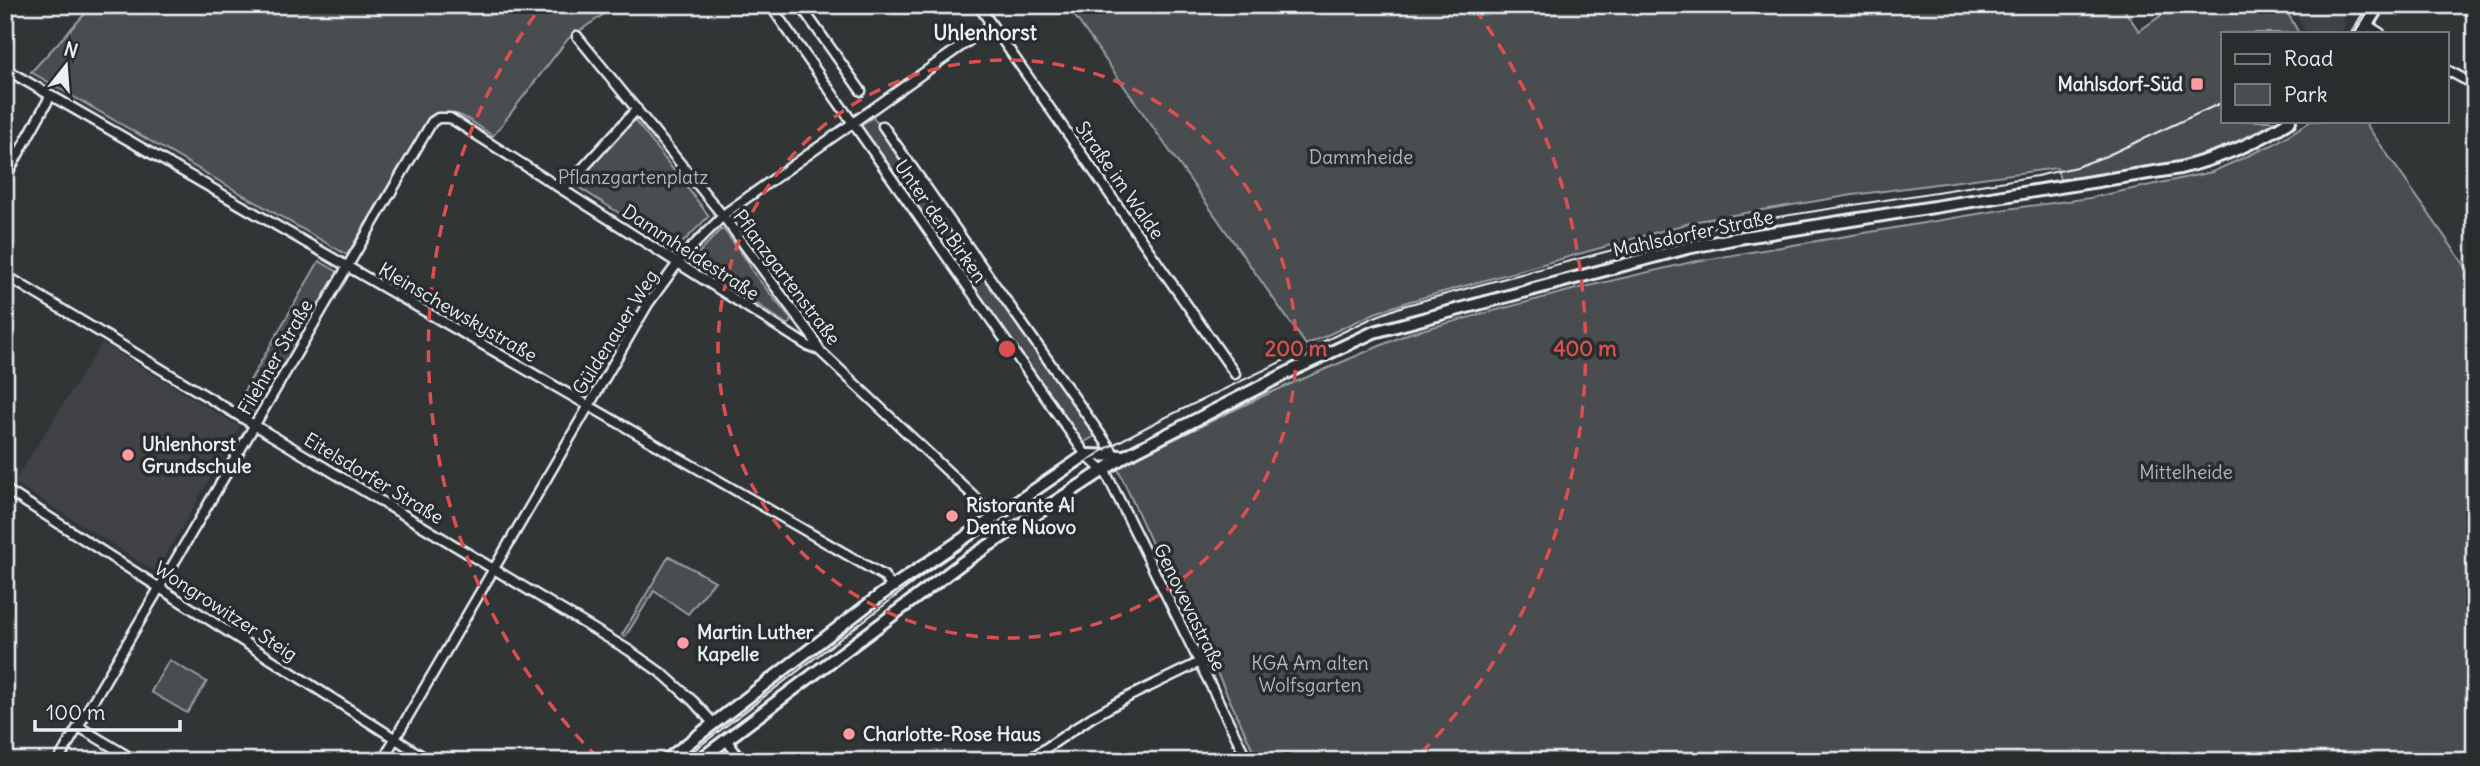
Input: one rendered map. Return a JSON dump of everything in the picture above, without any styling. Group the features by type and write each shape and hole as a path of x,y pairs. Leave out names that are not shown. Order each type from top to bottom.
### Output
{"main road":[{"path":"2364,29 2379,5"},
{"name":"Mahlsdorfer Straße","path":"698,761 962,564 1120,457 1336,349 1404,323 1687,248 2180,168 2247,145 2288,122"},
{"path":"665,761 892,587 1086,455"},
{"name":"Mahlsdorfer Straße","path":"1086,455 1120,457"},
{"path":"714,724 726,739"}],"street":[{"name":"Unter den Birken","path":"770,5 1086,455 1102,470"},
{"path":"800,5 860,91"},
{"name":"Straße im Walde","path":"978,5 1235,374"},
{"name":"Güldenauer Weg","path":"382,761 588,405 648,304 678,261 723,216 992,25"},
{"name":"Pflanzgartenstraße","path":"577,36 723,216 814,339 819,350 995,516"},
{"name":"Kleinschewskystraße","path":"5,69 884,576 892,587"},
{"path":"2448,71 2475,85"},
{"path":"5,178 51,95"},
{"path":"564,189 638,108"},
{"name":"Filehner Straße","path":"58,761 346,267 432,122 439,118"},
{"name":"Dammheidestraße","path":"439,118 450,118 808,346 819,350"},
{"name":"Unter den Birken","path":"883,125 1120,457"},
{"name":"Eitelsdorfer Straße","path":"5,275 631,651 664,675 714,724"},
{"name":"Genovevastraße","path":"1102,470 1107,475 1248,761"},
{"name":"Wongrowitzer Steig","path":"5,489 430,761"},
{"path":"1027,761 1130,696 1198,663"},
{"path":"79,727 136,761"},
{"path":"726,739 741,761"},
{"path":"1040,752 1045,761"}],"shaded area":[{"path":"2291,5 2352,5 2343,20 2346,24 2341,32 2305,32"},
{"name":"Uhlenhorst Grundschule","path":"102,343 240,427 156,572 14,482"}],"green space":[{"path":"93,5 617,5 568,39 493,136 470,120 455,114 447,113 428,119 347,255 31,72"},
{"name":"Dammheide","path":"1067,5 2121,5 2139,31 2176,5 2283,5 2298,32 2221,32 2221,122 2276,122 2254,136 2201,157 2145,169 2060,180 2057,168 1853,195 1697,221 1407,302 1375,313 1306,345"},
{"path":"873,117 952,233 949,239 940,239 861,127"},
{"name":"Pflanzgartenplatz","path":"634,119 709,216 676,249 575,185"},
{"name":"Mittelheide","path":"2309,122 2365,122 2475,280 2475,761 1258,761 1221,681 1165,572 1117,467 1265,395 1410,333 1580,288 1692,262 2007,209 2090,198 2212,172 2274,144"},
{"path":"720,230 724,230 752,271 792,321 788,325 692,260"},
{"path":"960,244 1095,436 1083,443 949,252 951,246"},
{"path":"319,261 338,272 255,415 248,415 236,408 237,403"},
{"path":"669,556 715,581 688,614 654,591 625,637 622,635"},
{"path":"169,660 207,682 187,713 151,692"}],"tram line":[{"path":"2352,32 2368,5"},
{"path":"680,761 934,567 1105,449 1372,318 1403,306 1483,284 1702,229 2037,176 2076,167 2221,103"}],"place":[{"name":"Mahlsdorf-Süd","path":"2197,84"},
{"name":"Uhlenhorst Grundschule","path":"128,455"},
{"name":"Ristorante Al Dente Nuovo","path":"952,516"},
{"name":"Martin Luther Kapelle","path":"683,643"},
{"name":"Charlotte-Rose Haus","path":"849,734"}],"district":[{"name":"Uhlenhorst","path":"985,33"}],"park label":[{"name":"KGA Am alten Wolfsgarten","path":"1310,674"}]}
